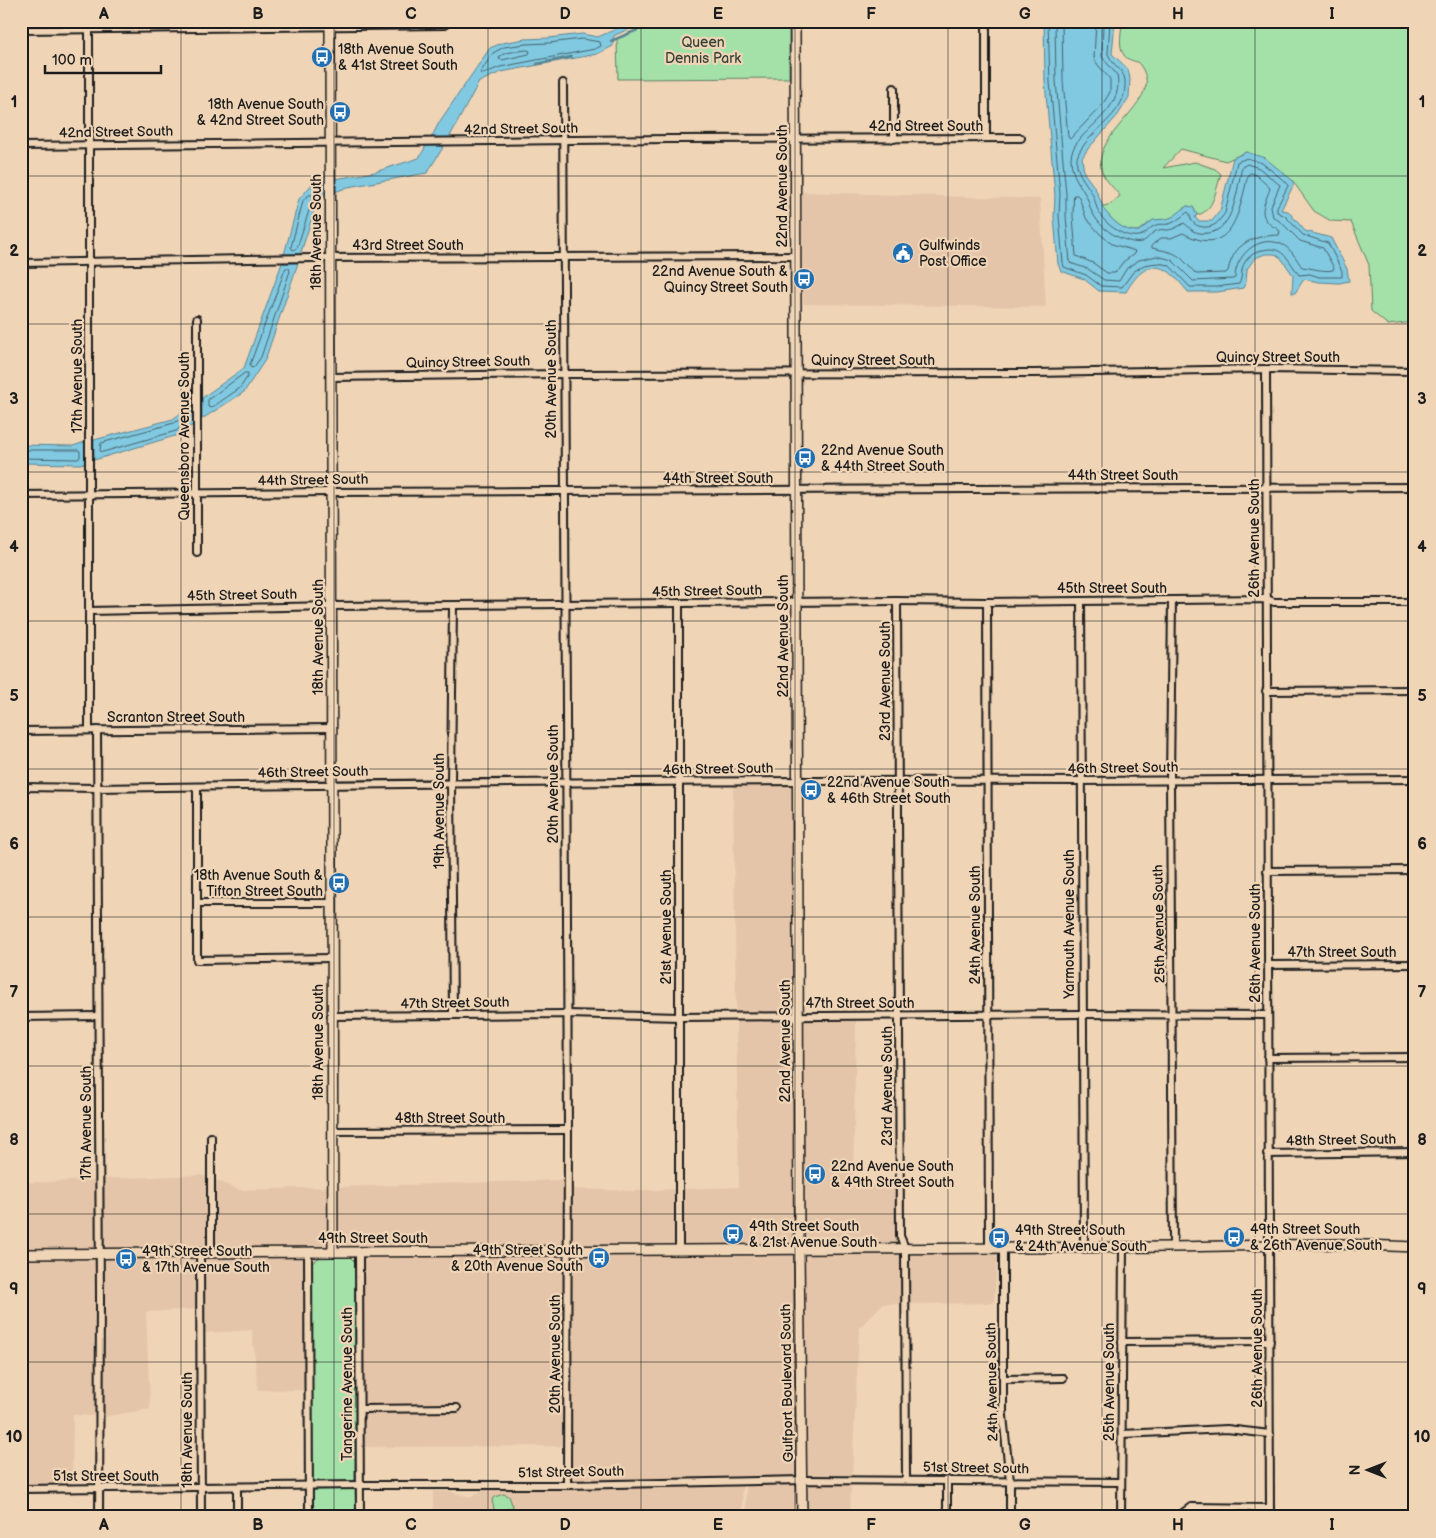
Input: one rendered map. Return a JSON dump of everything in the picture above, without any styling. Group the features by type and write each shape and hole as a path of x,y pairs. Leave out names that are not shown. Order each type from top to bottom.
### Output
{"main road":[{"name":"22nd Avenue South","path":"795,21 799,1250"},
{"name":"18th Avenue South","path":"330,24 332,1252"},
{"name":"49th Street South","path":"21,1254 799,1250 1340,1244 1415,1247"},
{"name":"Gulfport Boulevard South","path":"799,1250 802,1517"}],"street":[{"name":"17th Avenue South","path":"89,21 89,730"},
{"path":"986,21 986,138"},
{"path":"21,30 446,23"},
{"name":"20th Avenue South","path":"563,83 565,782 568,1014 567,1485"},
{"path":"894,88 894,139"},
{"name":"42nd Street South","path":"21,146 330,142 1021,138"},
{"name":"43rd Street South","path":"21,263 330,258 796,256"},
{"name":"Queensboro Avenue South","path":"197,319 197,553"},
{"name":"Quincy Street South","path":"331,377 564,374 1034,373 1266,369 1415,371"},
{"name":"26th Avenue South","path":"1266,369 1266,779 1269,965 1267,1154 1270,1246 1270,1517"},
{"name":"44th Street South","path":"21,495 1415,487"},
{"name":"45th Street South","path":"89,610 897,601 1267,599 1274,602 1415,602"},
{"name":"25th Avenue South","path":"1172,600 1170,780 1173,1247"},
{"name":"23rd Avenue South","path":"897,601 900,1236 905,1248 906,1480"},
{"name":"Yarmouth Avenue South","path":"1081,601 1084,1247"},
{"name":"24th Avenue South","path":"987,602 986,780 989,1247"},
{"name":"21st Avenue South","path":"679,604 679,1250"},
{"name":"19th Avenue South","path":"452,606 453,1015"},
{"path":"1266,691 1415,690"},
{"name":"Scranton Street South","path":"21,731 332,728"},
{"name":"17th Avenue South","path":"97,730 99,1517"},
{"name":"46th Street South","path":"21,787 97,788 798,780 1415,779"},
{"path":"198,787 197,960 331,958"},
{"path":"1267,871 1415,870"},
{"path":"198,903 331,902"},
{"name":"47th Street South","path":"1269,965 1415,964"},
{"name":"47th Street South","path":"332,1016 568,1014 679,1017 988,1014 1268,1015"},
{"path":"21,1017 98,1016"},
{"path":"1268,1058 1415,1057"},
{"name":"48th Street South","path":"332,1131 568,1130"},
{"path":"211,1137 211,1253"},
{"name":"48th Street South","path":"1267,1154 1415,1152"},
{"name":"24th Avenue South","path":"1003,1247 1003,1416 1010,1481 1010,1517"},
{"name":"25th Avenue South","path":"1121,1517 1123,1247"},
{"path":"308,1252 309,1517"},
{"name":"Tangerine Avenue South","path":"359,1252 360,1517"},
{"name":"18th Avenue South","path":"200,1253 201,1517"},
{"path":"1122,1342 1270,1341"},
{"path":"1003,1379 1064,1378"},
{"path":"360,1409 457,1408"},
{"path":"1122,1434 1227,1429 1270,1434"},
{"name":"51st Street South","path":"22,1489 360,1485 567,1485 802,1480 1122,1482"},
{"path":"947,1480 947,1517"},
{"path":"237,1487 237,1517"},
{"path":"22,1489 22,1517"},
{"path":"1180,1515 1191,1507 1270,1508"}],"shaded area":[{"path":"802,192 1040,199 1046,307 803,304"},
{"path":"793,784 794,1011 736,1012 733,785"},
{"path":"794,1019 795,1246 684,1246 684,1189 739,1187 736,1020"},
{"path":"803,1019 856,1019 853,1186 896,1186 896,1236 899,1244 804,1246"},
{"path":"200,1175 206,1177 206,1249 104,1249 103,1179"},
{"path":"94,1180 95,1249 21,1250 21,1183"},
{"path":"215,1180 240,1190 328,1187 328,1248 215,1249"},
{"path":"564,1180 564,1247 337,1248 337,1187"},
{"path":"573,1189 633,1191 675,1189 675,1246 573,1247"},
{"path":"998,1251 994,1303 910,1304 910,1252"},
{"path":"901,1252 901,1304 883,1304 859,1328 852,1476 806,1476 804,1254"},
{"path":"795,1254 797,1477 572,1481 573,1255"},
{"path":"564,1255 563,1446 364,1447 364,1413 461,1412 462,1405 364,1405 363,1256"},
{"path":"303,1256 304,1390 258,1390 252,1330 205,1333 205,1257"},
{"path":"95,1257 94,1416 73,1415 72,1484 21,1485 21,1258"},
{"path":"104,1257 196,1257 196,1309 146,1312 150,1409 103,1417"},
{"path":"807,1484 851,1484 850,1517 807,1517"},
{"path":"798,1485 798,1517 746,1517 746,1486"},
{"path":"742,1486 742,1517 433,1517 433,1491 448,1491 470,1497 483,1490"}],"green space":[{"name":"Queen Dennis Park","path":"659,21 789,21 789,78 618,79 617,38"},
{"path":"1123,21 1415,21 1415,297 1413,301 1415,322 1388,325 1371,311 1369,265 1351,222 1331,221 1314,211 1292,180 1246,152 1226,161 1181,149 1163,168 1195,162 1215,169 1221,174 1214,199 1203,213 1197,215 1193,207 1187,206 1173,217 1152,221 1142,229 1134,231 1123,228 1109,216 1101,207 1111,204 1120,196 1102,172 1100,161 1103,149 1117,128 1135,107 1146,86 1144,73 1139,64 1127,58 1122,52 1120,38"},
{"path":"349,1256 355,1262 355,1481 313,1482 312,1263 320,1257"},
{"path":"355,1489 356,1517 313,1517 313,1490"},
{"path":"503,1494 509,1496 513,1507 495,1514 492,1500"}],"water":[{"path":"634,21 649,21 615,35 613,46 597,54 501,72 479,82 449,138 431,138 440,121 490,48 502,43 525,39 582,34 598,37"},
{"path":"1044,21 1115,21 1112,54 1128,69 1130,79 1129,97 1118,115 1082,158 1084,173 1095,188 1102,207 1117,224 1133,231 1139,231 1153,220 1167,219 1187,206 1193,207 1198,221 1212,221 1220,211 1233,158 1246,152 1265,158 1292,180 1294,184 1281,210 1288,211 1305,231 1331,238 1347,269 1349,281 1339,283 1304,279 1295,293 1292,293 1293,275 1281,258 1275,254 1265,254 1255,258 1247,269 1246,282 1243,288 1217,292 1188,292 1172,274 1166,270 1153,267 1137,276 1126,292 1099,291 1084,279 1061,271 1058,264 1054,217 1055,195 1045,82"},
{"path":"426,146 444,146 427,173 348,187 335,192 335,179 375,172 419,158"},
{"path":"326,180 326,195 318,199 300,255 284,255 299,199 314,182"},
{"path":"282,263 298,263 265,360 244,392 202,419 202,398 244,368"},
{"path":"193,404 193,425 178,435 94,460 94,440 173,419"},
{"path":"85,442 85,463 21,463 21,445 73,446"}],"waterway":[{"path":"611,41 659,21"},
{"path":"537,64 571,57"}],"place":[{"name":"18th Avenue South & 41st Street South","path":"322,57"},
{"name":"18th Avenue South & 42nd Street South","path":"340,112"},
{"name":"Gulfwinds Post Office","path":"903,253"},
{"name":"22nd Avenue South & Quincy Street South","path":"804,279"},
{"name":"22nd Avenue South & 44th Street South","path":"805,458"},
{"name":"22nd Avenue South & 46th Street South","path":"811,790"},
{"name":"18th Avenue South & Tifton Street South","path":"339,883"},
{"name":"22nd Avenue South & 49th Street South","path":"815,1174"},
{"name":"49th Street South & 21st Avenue South","path":"733,1234"},
{"name":"49th Street South & 26th Avenue South","path":"1234,1237"},
{"name":"49th Street South & 24th Avenue South","path":"999,1238"},
{"name":"49th Street South & 20th Avenue South","path":"599,1258"},
{"name":"49th Street South & 17th Avenue South","path":"126,1259"}]}
